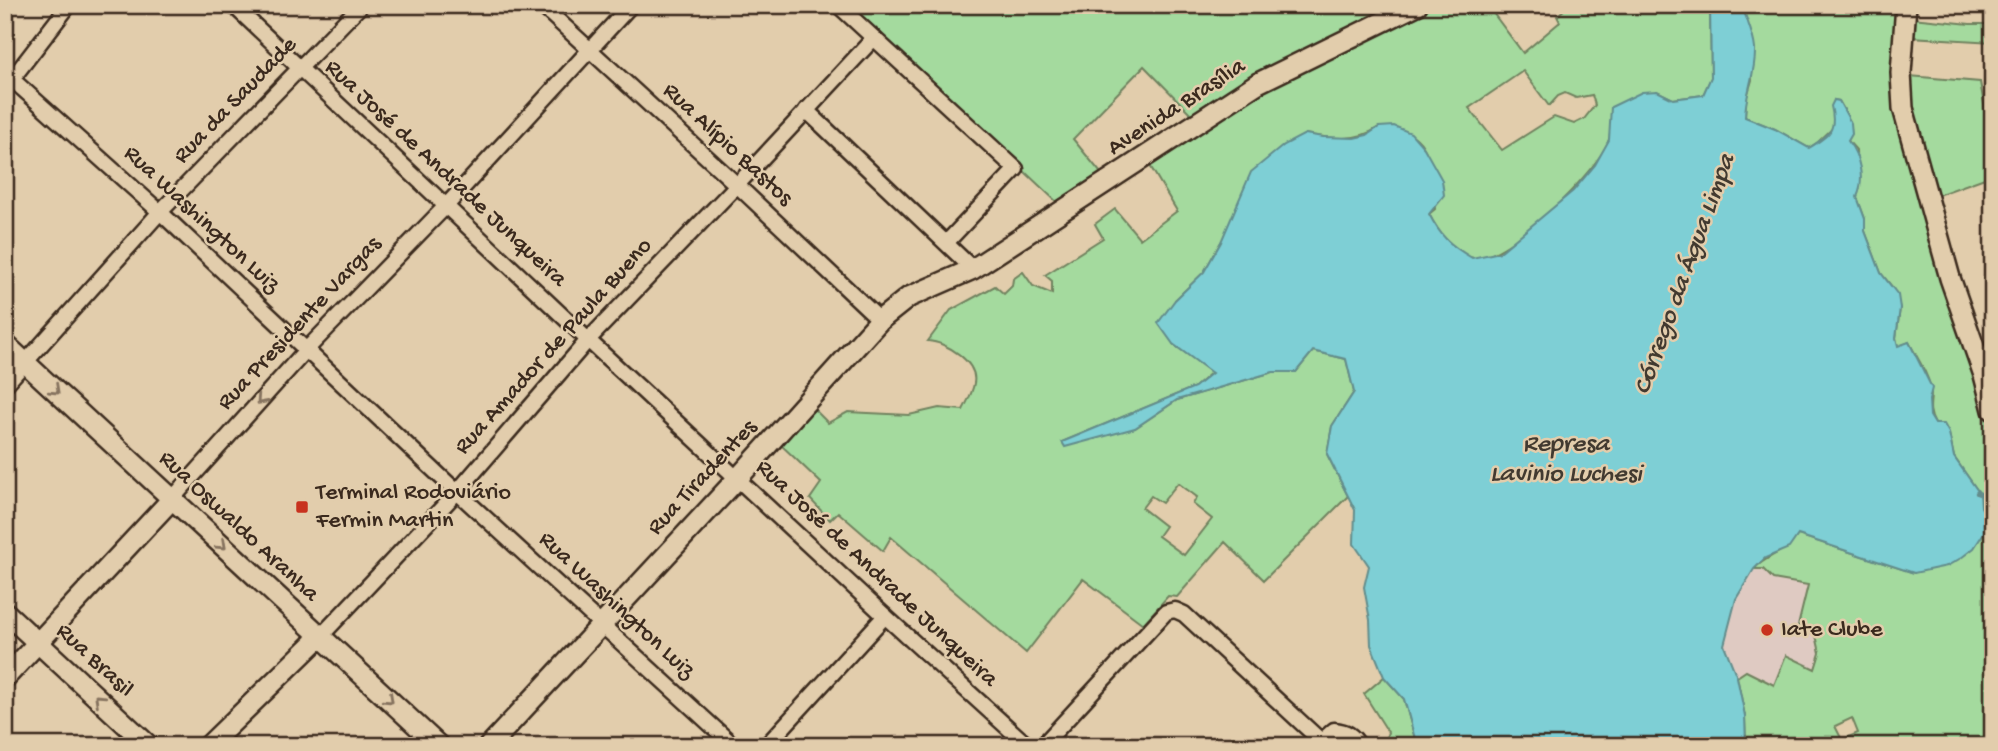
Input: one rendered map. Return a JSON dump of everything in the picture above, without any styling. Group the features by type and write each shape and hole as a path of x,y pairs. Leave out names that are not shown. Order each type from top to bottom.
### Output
{"street":[{"path":"8,80 69,5"},
{"name":"Rua José de Andrade Junqueira","path":"233,5 588,340 1028,746"},
{"name":"Rua da Saudade","path":"5,385 160,212 361,5"},
{"name":"Rua Alípio Bastos","path":"541,5 880,320"},
{"name":"Rua Presidente Vargas","path":"5,678 307,349 446,206 631,5"},
{"path":"838,5 1016,169 947,242"},
{"name":"Avenida Brasília","path":"973,269 1258,83 1417,5"},
{"path":"1906,5 1901,73 1903,108 1950,278 1984,375 1993,410"},
{"name":"Rua Amador de Paula Bueno","path":"208,746 320,636 457,492 588,340 874,38"},
{"name":"Rua Washington Luiz","path":"8,80 160,212 457,492 734,746"},
{"path":"806,110 973,269"},
{"name":"Rua Tiradentes","path":"489,746 738,478 880,320 909,297 973,269"},
{"name":"Rua Oswaldo Aranha","path":"5,344 439,746"},
{"path":"1042,746 1166,612 1175,610 1184,614 1318,743 1334,730 1344,731 1354,737 1359,746"},
{"name":"Rua Brasil","path":"5,612 149,746"},
{"path":"766,746 885,616"}],"shaded area":[{"name":"Iate Clube","path":"1754,569 1763,569 1773,579 1808,585 1798,625 1816,635 1820,653 1815,670 1774,685 1746,671 1737,677 1724,645 1736,599"}],"green space":[{"path":"848,5 1409,5 1196,119 1144,66 1073,139 1105,178 1061,206"},
{"path":"1432,5 1487,5 1523,53 1560,22 1557,16 1569,5 1710,5 1711,78 1703,95 1673,99 1657,91 1612,107 1609,139 1589,171 1550,212 1507,245 1489,255 1474,258 1460,253 1437,227 1429,214 1435,209 1430,166 1422,145 1416,138 1404,132 1379,127 1353,137 1334,138 1305,134 1221,242 1204,272 1175,300 1173,344 1212,372 1195,387 1062,442 1135,428 1177,400 1273,372 1296,372 1313,351 1346,359 1354,392 1332,426 1327,454 1348,496 1264,580 1225,542 1177,597 1168,596 1143,624 1083,579 1026,653 891,537 883,551 838,512 830,520 810,499 821,483 780,444 813,408 828,423 848,412 909,415 939,408 963,410 973,386 974,375 971,368 952,349 928,341 951,310 995,286 1004,294 1012,286 1013,279 1023,272 1033,286 1052,294 1052,281 1045,275 1103,238 1095,224 1115,209 1140,239 1177,211 1149,164 1261,90","holes":["1523,71 1549,106 1565,93 1576,98 1592,95 1595,105 1584,119 1574,124 1554,117 1502,150 1469,108","1178,483 1197,497 1193,504 1212,519 1184,555 1158,536 1165,526 1142,508 1151,496 1162,503"]},
{"path":"1742,5 1897,5 1892,77 1988,421 1993,460 1993,746 1746,746 1745,716 1737,677 1746,671 1774,685 1786,655 1815,669 1820,653 1816,635 1798,626 1808,585 1773,579 1763,569 1754,569 1798,535 1914,573 1986,516 1981,507 1980,494 1954,457 1949,434 1944,425 1935,424 1932,418 1931,390 1923,368 1909,342 1898,347 1896,338 1900,308 1893,288 1881,273 1865,231 1865,219 1857,197 1856,150 1848,141 1850,124 1847,116 1839,101 1834,100 1834,127 1809,148 1775,129 1745,117 1746,100 1752,80 1747,26","holes":["1852,718 1858,733 1842,740 1835,726"]},
{"path":"1912,18 1993,24 1993,42 1911,37"},
{"path":"1909,76 1980,82 1993,154 1993,175 1935,196 1910,109"},
{"path":"1384,677 1404,699 1417,746 1383,746 1388,732 1364,694"}],"water":[{"name":"Represa Lavinio Luchesi","path":"1710,5 1742,5 1752,33 1755,58 1745,117 1775,129 1809,148 1830,131 1833,121 1831,106 1834,100 1839,101 1851,123 1852,134 1848,141 1860,168 1861,183 1857,197 1865,219 1865,231 1881,273 1898,295 1898,346 1909,342 1932,388 1929,400 1930,416 1935,424 1944,424 1949,433 1954,457 1980,494 1987,528 1974,548 1961,558 1947,566 1914,573 1798,535 1789,548 1765,558 1754,569 1736,599 1724,645 1737,677 1745,716 1746,746 1417,746 1404,699 1384,677 1371,645 1364,587 1369,566 1354,544 1355,510 1327,454 1332,426 1354,392 1346,359 1313,351 1296,372 1273,372 1177,400 1135,428 1065,447 1062,442 1195,387 1212,373 1173,344 1158,323 1175,300 1204,272 1221,242 1251,172 1284,145 1305,134 1354,138 1367,135 1379,127 1394,126 1411,133 1424,148 1442,180 1444,195 1429,214 1442,235 1472,258 1500,252 1573,191 1595,165 1609,140 1611,107 1642,92 1657,91 1673,99 1703,95 1711,77"}],"waterway":[{"path":"1977,493 1993,498"}],"place":[{"name":"Terminal Rodoviário Fermin Martin","path":"302,507"},
{"name":"Iate Clube","path":"1767,630"}],"water label":[{"name":"Córrego da Água Limpa","path":"1686,275"}]}
